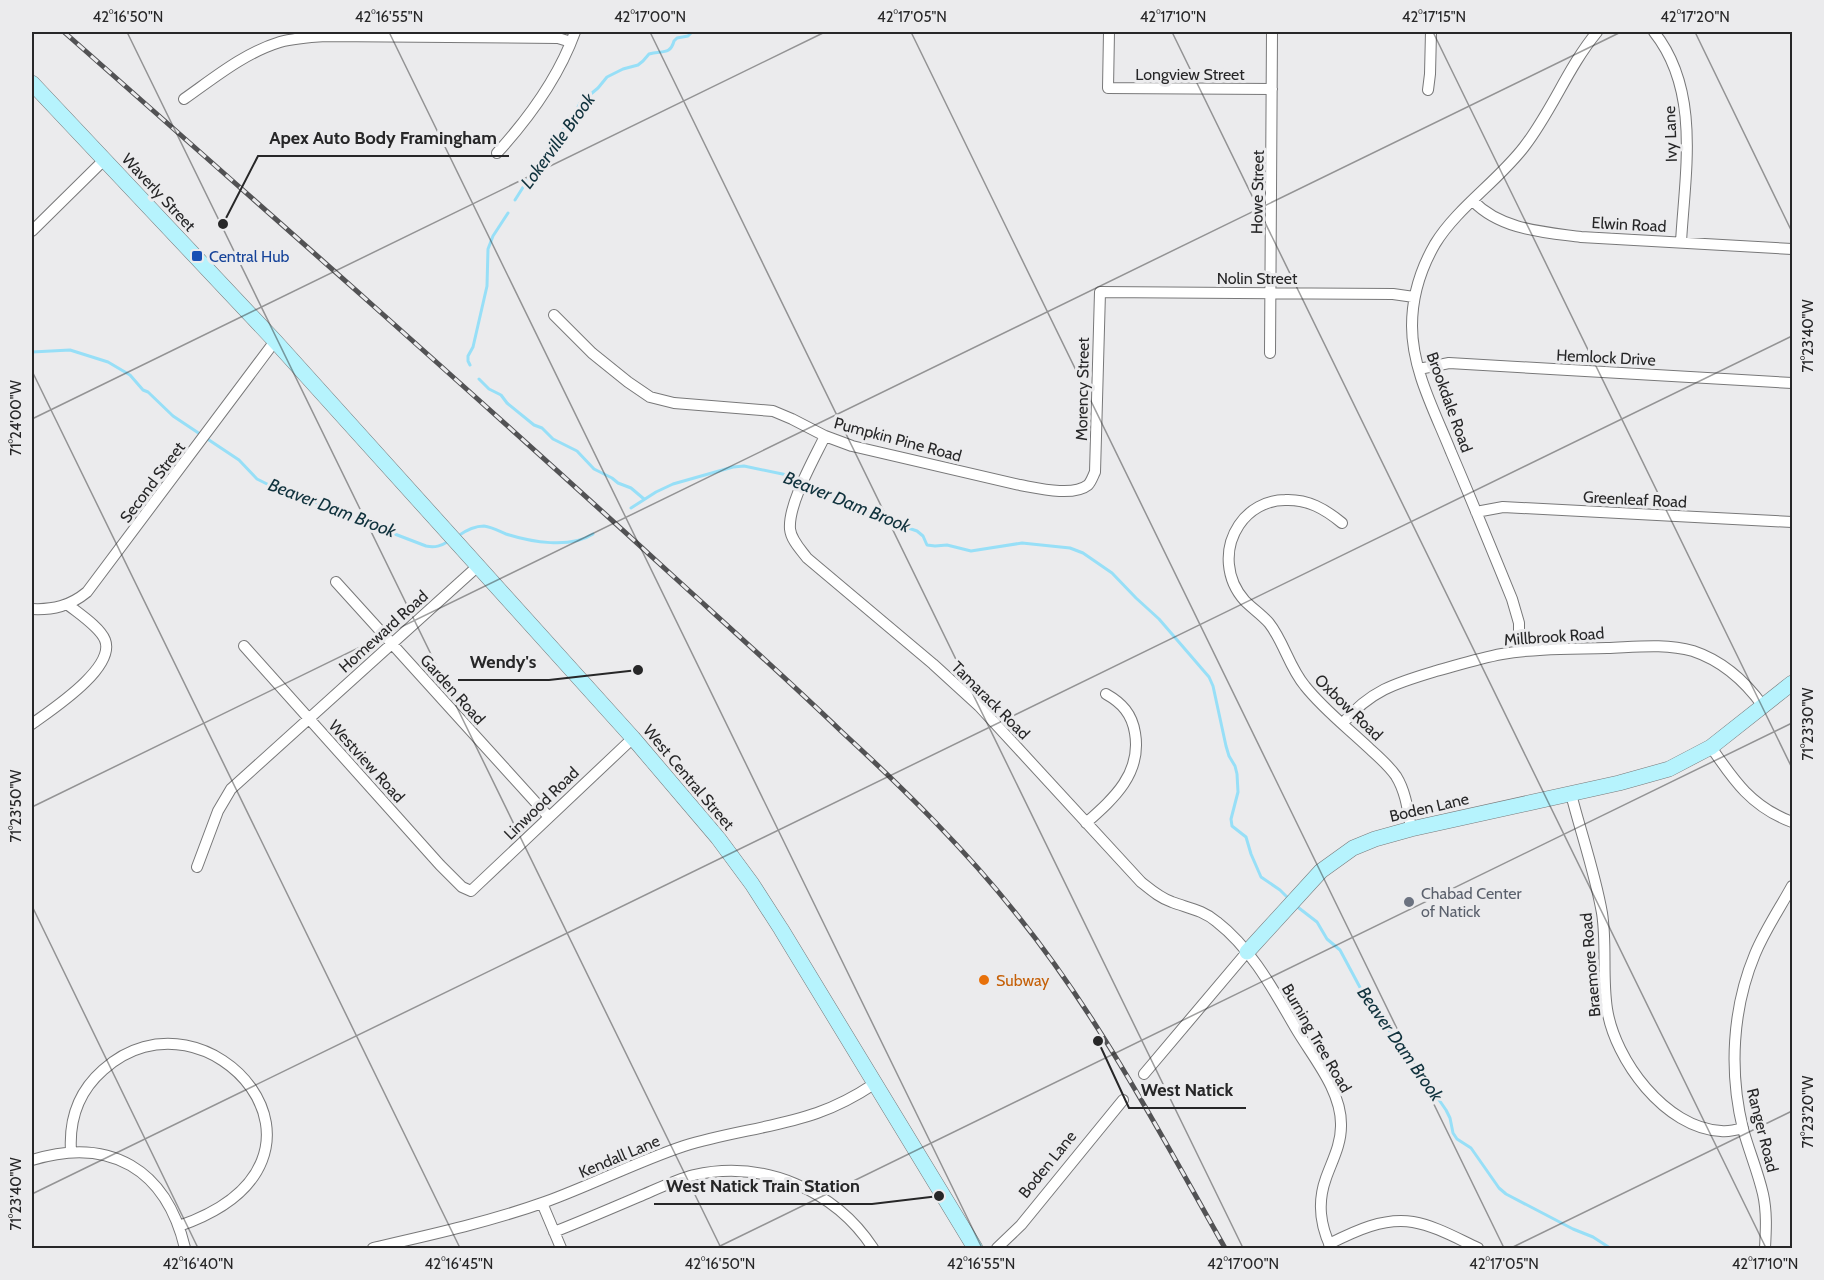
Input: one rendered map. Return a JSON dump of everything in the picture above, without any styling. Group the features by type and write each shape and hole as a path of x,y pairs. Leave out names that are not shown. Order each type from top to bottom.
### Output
{"main road":[{"name":"Waverly Street","path":"32,83 309,378"},
{"name":"West Central Street","path":"309,378 633,738 712,831 752,884 781,929 975,1248"},
{"name":"Boden Lane","path":"1246,952 1300,892 1331,862 1353,848 1412,828 1571,794 1669,769 1712,747 1792,683"}],"street":[{"name":"Longview Street","path":"1109,32 1108,88 1272,89"},
{"name":"Howe Street","path":"1269,353 1272,32"},
{"path":"1428,90 1431,32"},
{"name":"Brookdale Road","path":"1519,651 1520,630 1516,611 1419,369 1412,328 1414,297 1423,268 1436,242 1453,221 1513,161 1535,132 1582,51 1597,32"},
{"name":"Ivy Lane","path":"1654,32 1672,64 1686,111 1687,144 1681,242"},
{"path":"184,99 251,54 294,39 326,36 573,37 544,92 497,153"},
{"path":"32,231 104,160"},
{"name":"Elwin Road","path":"1473,201 1495,218 1534,231 1581,237 1792,249"},
{"name":"Nolin Street","path":"1100,292 1393,294 1414,297"},
{"name":"Morency Street","path":"1088,484 1096,464 1100,292"},
{"name":"Pumpkin Pine Road","path":"554,315 592,353 650,397 674,403 773,411 852,446 1030,487 1068,491 1088,484"},
{"name":"Second Street","path":"32,609 46,609 67,604 78,599 94,584 275,341"},
{"name":"Hemlock Drive","path":"1419,369 1449,363 1792,383"},
{"name":"Tamarack Road","path":"825,436 798,494 790,530 807,558 965,693 1151,890 1167,900 1206,914 1227,929 1246,952"},
{"name":"Oxbow Road","path":"1342,523 1324,509 1300,501 1275,501 1264,504 1246,515 1234,533 1228,554 1229,573 1238,591 1273,628 1304,686 1389,767 1404,795 1412,828"},
{"name":"Greenleaf Road","path":"1476,513 1503,507 1792,522"},
{"name":"Homeward Road","path":"197,867 218,812 231,789 478,566"},
{"name":"Garden Road","path":"336,582 548,816"},
{"path":"32,724 80,687 106,650 101,632 67,604"},
{"name":"Westview Road","path":"244,646 440,865 462,887 471,891"},
{"name":"Millbrook Road","path":"1343,723 1368,698 1392,685 1474,660 1519,651 1653,646 1681,648 1707,657 1731,670 1763,706"},
{"path":"1086,823 1122,788 1134,765 1136,753 1131,717 1117,700 1106,694"},
{"name":"Linwood Road","path":"471,891 633,738"},
{"path":"1712,747 1728,773 1748,795 1771,812 1792,822"},
{"name":"Braemore Road","path":"1571,794 1599,900 1604,929 1607,1009 1610,1024 1627,1063 1645,1087 1689,1122 1713,1130 1743,1128"},
{"name":"Ranger Road","path":"1764,1248 1766,1222 1764,1195 1743,1128 1737,1098 1736,1031 1742,996 1755,954 1792,886"},
{"name":"Boden Lane","path":"1144,1074 1246,952"},
{"name":"Burning Tree Road","path":"1246,952 1264,975 1323,1072 1340,1108 1341,1135 1322,1190 1320,1203 1320,1218 1330,1246"},
{"path":"71,1151 70,1130 78,1102 96,1076 118,1059 142,1047 167,1044 196,1048 222,1059 243,1078 258,1097 268,1134 267,1148 256,1174 238,1195 214,1212 179,1226"},
{"name":"Kendall Lane","path":"373,1248 427,1236 542,1203 685,1146 815,1113 842,1103 874,1084"},
{"name":"Boden Lane","path":"997,1248 1021,1225 1123,1100"},
{"path":"32,1160 71,1151 85,1152 113,1158 136,1170 148,1178 165,1197 179,1226 185,1248"},
{"path":"554,1232 685,1178 707,1172 733,1171 774,1176 814,1192 837,1208 859,1229 873,1248"},
{"path":"542,1203 561,1248"},
{"path":"1330,1246 1373,1226 1400,1221 1429,1226 1478,1248"}],"waterway":[{"name":"Lokerville Brook","path":"515,200 544,154 574,116 580,103 607,77 638,65 649,54 667,51 677,38 688,36 692,32"},
{"name":"Lokerville Brook","path":"470,365 468,356 473,347 487,286 488,249 493,236 508,213"},
{"name":"Beaver Dam Brook","path":"32,352 70,350 108,362 130,375 143,390 173,416 239,460 257,479 283,492 302,494 323,507 337,509 353,518 426,546 438,546 449,541"},
{"name":"Lokerville Brook","path":"479,379 553,439 577,451 594,469 631,488 644,499"},
{"name":"Beaver Dam Brook","path":"631,508 673,484 744,466 792,476 836,498 917,531 923,536 927,545 947,545 971,551 1022,543 1070,548 1083,553 1112,573 1159,619 1209,677 1226,746 1237,774 1238,792 1231,819 1232,826 1246,837 1261,877 1288,898"},
{"name":"Beaver Dam Brook","path":"458,536 470,529 484,526 516,537 550,543 584,539 593,534"},
{"name":"Beaver Dam Brook","path":"1295,905 1317,922 1327,939 1340,950 1371,1008 1402,1046 1446,1110 1457,1139 1471,1148 1499,1188 1506,1194 1593,1237 1610,1248"}],"railway":[{"path":"64,32 370,302 597,507 800,693 934,821 1018,916 1076,995 1153,1120 1225,1248"}],"place":[{"name":"Apex Auto Body Framingham","path":"223,224"},
{"name":"Central Hub","path":"197,256"},
{"name":"Wendy's","path":"638,670"},
{"name":"Chabad Center of Natick","path":"1409,902"},
{"name":"Subway","path":"984,980"},
{"name":"West Natick","path":"1098,1041"},
{"name":"West Natick Train Station","path":"939,1196"}]}
